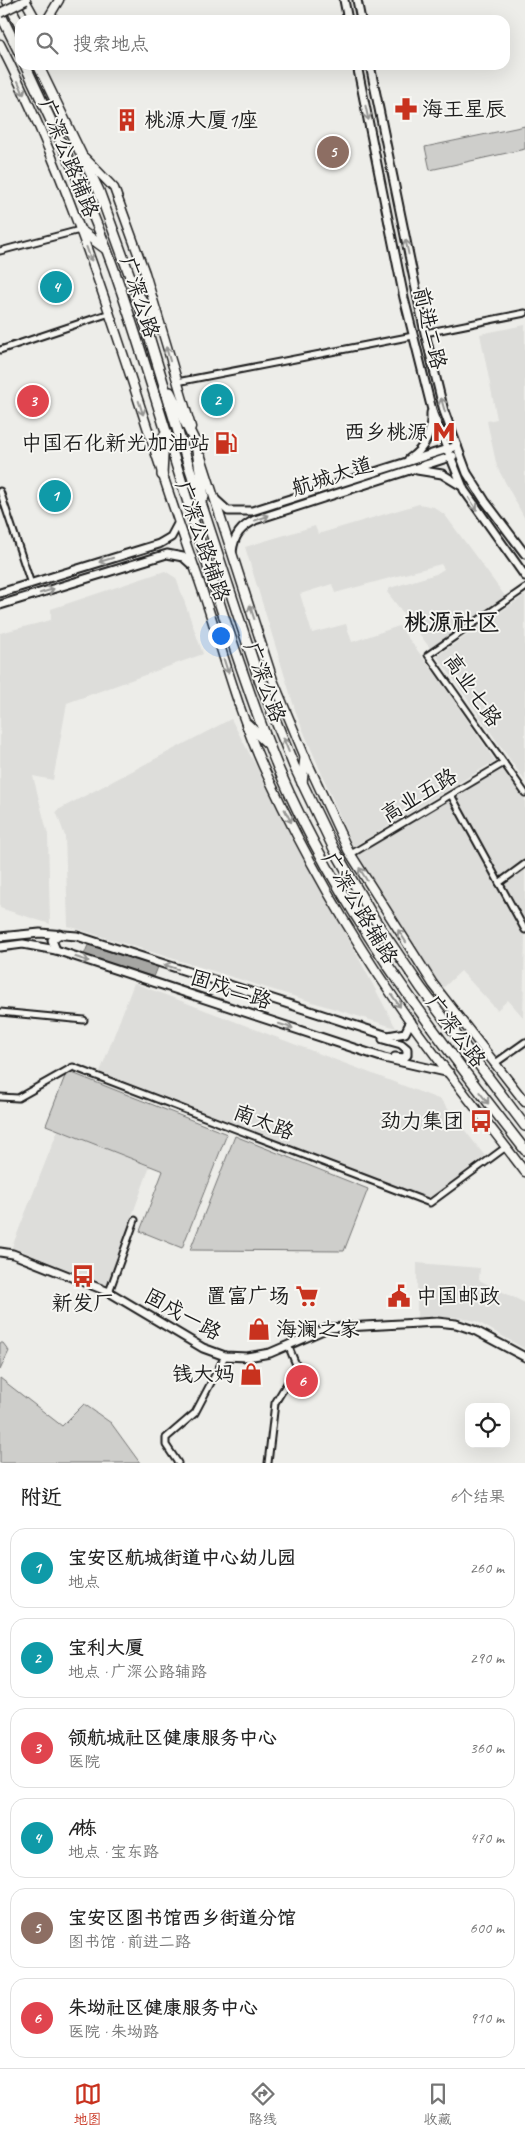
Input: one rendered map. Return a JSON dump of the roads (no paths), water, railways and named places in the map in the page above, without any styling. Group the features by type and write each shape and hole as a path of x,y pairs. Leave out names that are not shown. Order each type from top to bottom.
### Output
{"highway":[{"path":"8,0 15,15"},
{"path":"0,13 15,44"},
{"name":"广深公路","path":"27,70 87,199 122,292 164,431 247,687 280,771 321,856 362,927 406,994 525,1150"},
{"name":"广深公路","path":"40,70 99,192 135,290 260,682 302,783 334,849 376,920 421,988 525,1126"},
{"path":"80,230 106,249"},
{"path":"135,290 159,323"},
{"path":"159,368 196,444 208,522"},
{"path":"162,475 164,431"},
{"path":"247,724 270,746"},
{"path":"302,783 305,757"}],"main road":[{"path":"0,13 26,0 34,15"},
{"path":"50,15 59,0"},
{"path":"344,0 347,15"},
{"path":"357,0 360,15"},
{"name":"广深公路辅路","path":"0,44 60,173 111,312 178,524 247,724 267,775 310,859 352,931 411,1021 525,1172"},
{"name":"前进二路","path":"358,70 413,336 430,402 464,490 525,576"},
{"name":"前进二路","path":"371,70 425,334 442,405 460,454 478,490 525,554"},
{"name":"广深公路辅路","path":"81,154 114,188 145,273 176,382 216,500 273,680 305,757 351,854 433,984 525,1102"},
{"path":"404,463 414,456 426,442 431,426 430,402"},
{"name":"航城大道","path":"216,500 228,511 252,511 457,446"},
{"name":"航城大道","path":"232,552 236,535 247,524 255,520 460,454"},
{"path":"407,471 424,470 442,474 457,482 464,490"},
{"path":"0,593 166,541 175,531 178,524"},
{"path":"0,605 126,566 172,554 183,557 195,569"},
{"path":"122,555 130,559 126,566"},
{"name":"固戍二路","path":"0,937 26,933 60,934 88,940 351,1026 396,1036 405,1033 411,1021"},
{"path":"56,950 52,940 60,934"},
{"name":"固戍二路","path":"0,947 23,944 56,950 346,1045 407,1064 450,1073"},
{"path":"346,1045 400,1059 408,1053 404,1045 351,1026"},
{"name":"固戍一路","path":"0,1252 13,1254 109,1292 203,1348 225,1356 259,1356 328,1328 447,1322 474,1330 525,1357"}],"street":[{"path":"0,251 80,230"},
{"path":"0,350 111,312"},
{"path":"425,334 525,313"},
{"path":"176,382 413,336"},
{"path":"0,491 31,584"},
{"name":"高业七路","path":"525,588 428,655 525,793"},
{"name":"高业五路","path":"351,854 504,763"},
{"path":"451,794 525,930"},
{"path":"499,883 525,864"},
{"path":"0,1012 84,1020"},
{"path":"494,1064 524,1043"},
{"name":"南太路","path":"0,1097 18,1098 73,1067 430,1203 506,1147"},
{"path":"109,1292 135,1220"},
{"path":"268,1463 275,1403 297,1367 288,1345"},
{"path":"178,1463 165,1442 195,1413 225,1356"}],"place":[{"name":"海王星辰","path":"406,109"},
{"name":"桃源大厦1座","path":"127,120"},
{"name":"宝安区图书馆西乡街道分馆","path":"333,152"},
{"name":"A栋","path":"56,287"},
{"name":"宝利大厦","path":"217,400"},
{"name":"领航城社区健康服务中心","path":"33,401"},
{"name":"西乡桃源","path":"444,432"},
{"name":"中国石化新光加油站","path":"226,443"},
{"name":"宝安区航城街道中心幼儿园","path":"55,496"},
{"name":"劲力集团","path":"481,1121"},
{"name":"新发厂","path":"83,1276"},
{"name":"置富广场","path":"307,1296"},
{"name":"中国邮政","path":"399,1296"},
{"name":"海澜之家","path":"259,1329"},
{"name":"钱大妈","path":"251,1374"},
{"name":"朱坳社区健康服务中心","path":"302,1381"}],"district":[{"name":"桃源社区","path":"452,622"}]}
